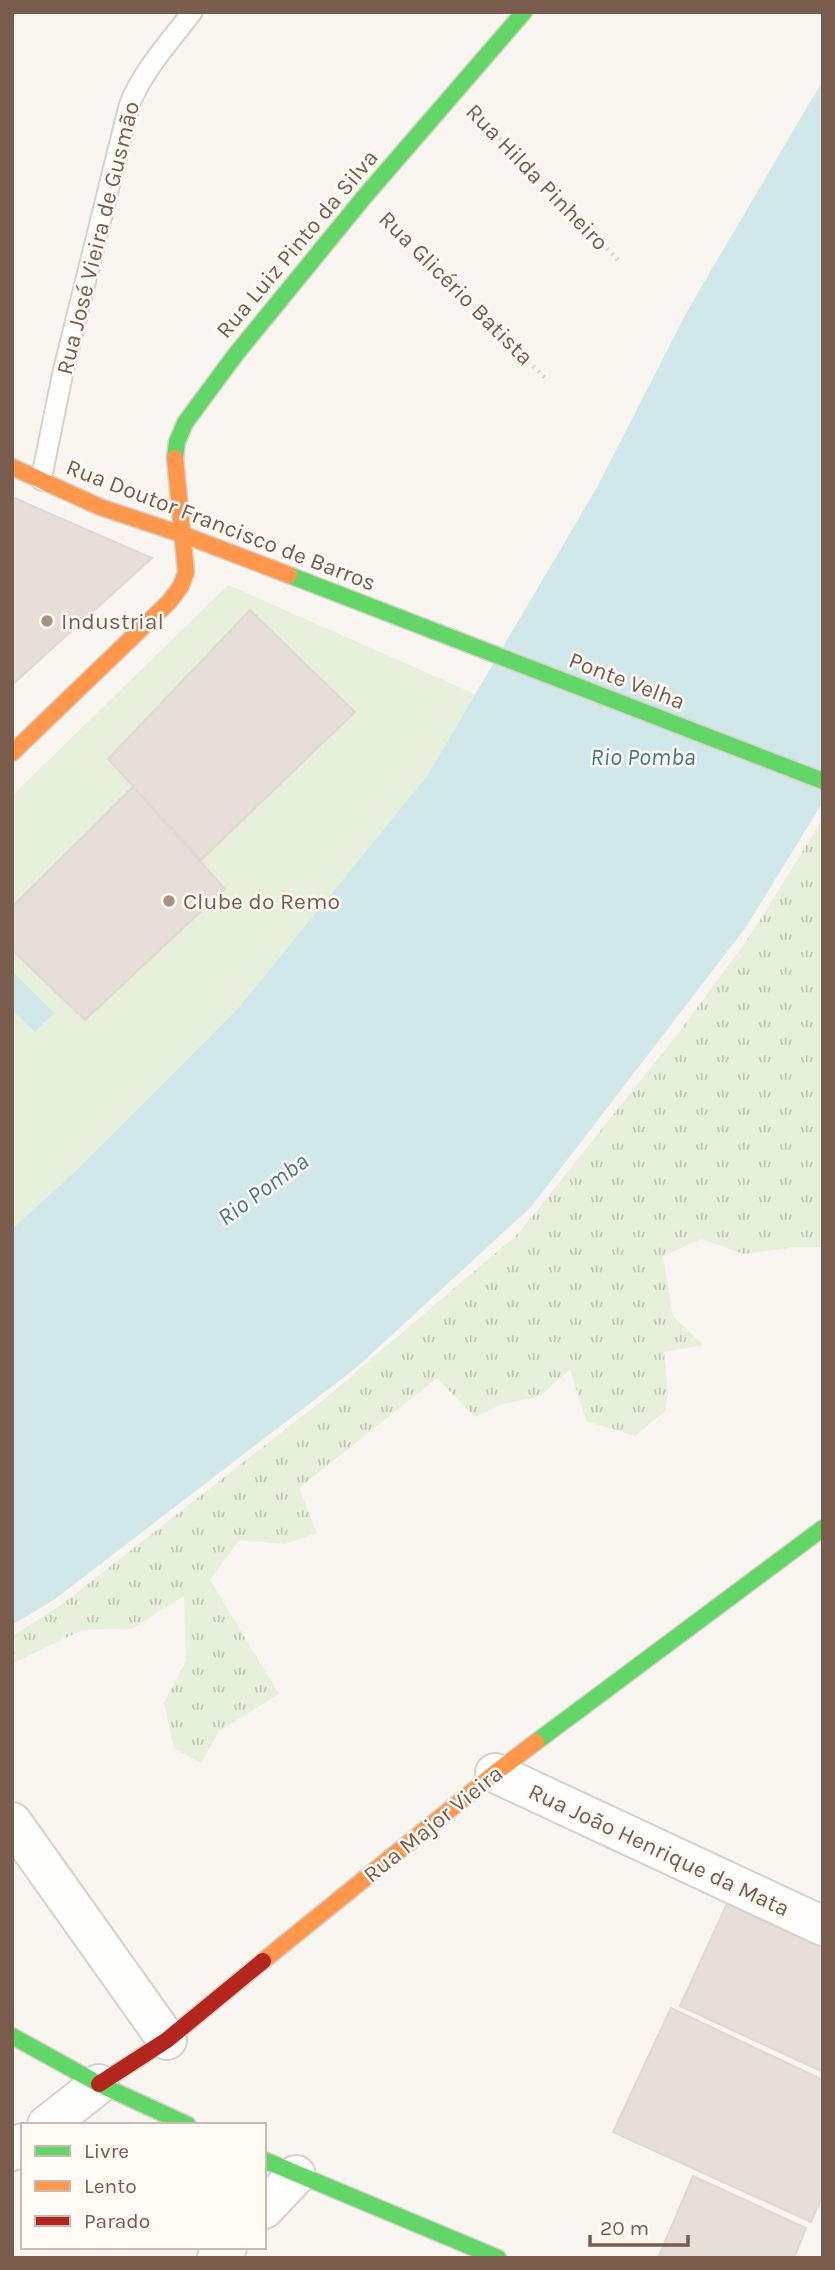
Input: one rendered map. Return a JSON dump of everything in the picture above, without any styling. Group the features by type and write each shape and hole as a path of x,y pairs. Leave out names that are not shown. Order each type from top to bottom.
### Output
{"main road":[{"name":"Rua Luiz Pinto da Silva","path":"12,752 169,602 181,586 186,572 175,460 177,442 185,423 236,354 365,196 524,12"},
{"name":"Rua Doutor Francisco de Barros","path":"12,467 100,508 184,534 415,624"},
{"name":"Ponte Velha","path":"415,624 823,781"},
{"name":"Rua Major Vieira","path":"99,2084 167,2040 495,1773 823,1528"},
{"path":"12,2036 99,2084 184,2123"},
{"path":"280,2167 498,2258"}],"street":[{"name":"Rua João Henrique da Mata","path":"495,1773 823,1926"},
{"path":"12,1822 167,2040"},
{"name":"Rua Major Vieira","path":"50,2123 99,2084"},
{"path":"266,2203 280,2167"}],"lane":[{"name":"Rua José Vieira de Gusmão","path":"41,480 63,372 129,106 144,75 192,12"}],"path":[{"name":"Rua Hilda Pinheiro","path":"454,93 619,261"},
{"name":"Rua Glicério Batista","path":"365,196 547,380"}],"green space":[{"name":"Clube do Remo","path":"228,585 475,694 427,776 240,1006 81,1166 12,1229 12,796"},
{"path":"823,818 823,1247 795,1247 744,1254 701,1239 663,1256 673,1316 703,1345 664,1352 668,1392 665,1411 635,1436 586,1421 570,1369 540,1396 500,1405 475,1417 437,1378 299,1488 317,1533 285,1544 239,1540 210,1580 279,1694 219,1731 201,1763 174,1748 164,1703 186,1661 184,1596 132,1629 82,1630 12,1664 12,1636 61,1605 328,1396 519,1233 680,1031 752,933"}],"water":[{"name":"Rio Pomba","path":"823,80 823,802 746,927 531,1207 357,1367 55,1599 12,1625 12,1229 81,1166 240,1006 427,776 596,489 689,308"},
{"path":"12,971 54,1013 35,1032 12,1010"}],"building":[{"name":"Industrial","path":"12,497 152,558 12,685"},
{"path":"250,610 355,712 201,860 108,759"},
{"path":"133,787 225,889 85,1020 12,950 12,907"},
{"path":"730,1897 823,1943 823,2072 680,2006"},
{"path":"671,2008 823,2080 823,2195 811,2222 613,2132"},
{"path":"693,2176 806,2228 794,2258 658,2258"}],"traffic: fast":[{"path":"175,458 177,442 185,423 236,354 365,196 524,12"},
{"path":"289,575 823,781"},
{"path":"536,1742 823,1528"},
{"path":"12,2036 99,2084 184,2123"},
{"path":"266,2161 498,2258"}],"traffic: slow":[{"path":"12,753 169,602 181,586 186,572 175,458"},
{"path":"12,467 100,507 289,575"},
{"path":"263,1961 536,1742"}],"traffic: jam":[{"path":"99,2084 167,2040 263,1961"}],"place":[{"name":"Industrial","path":"47,621"},
{"name":"Clube do Remo","path":"169,901"}]}
